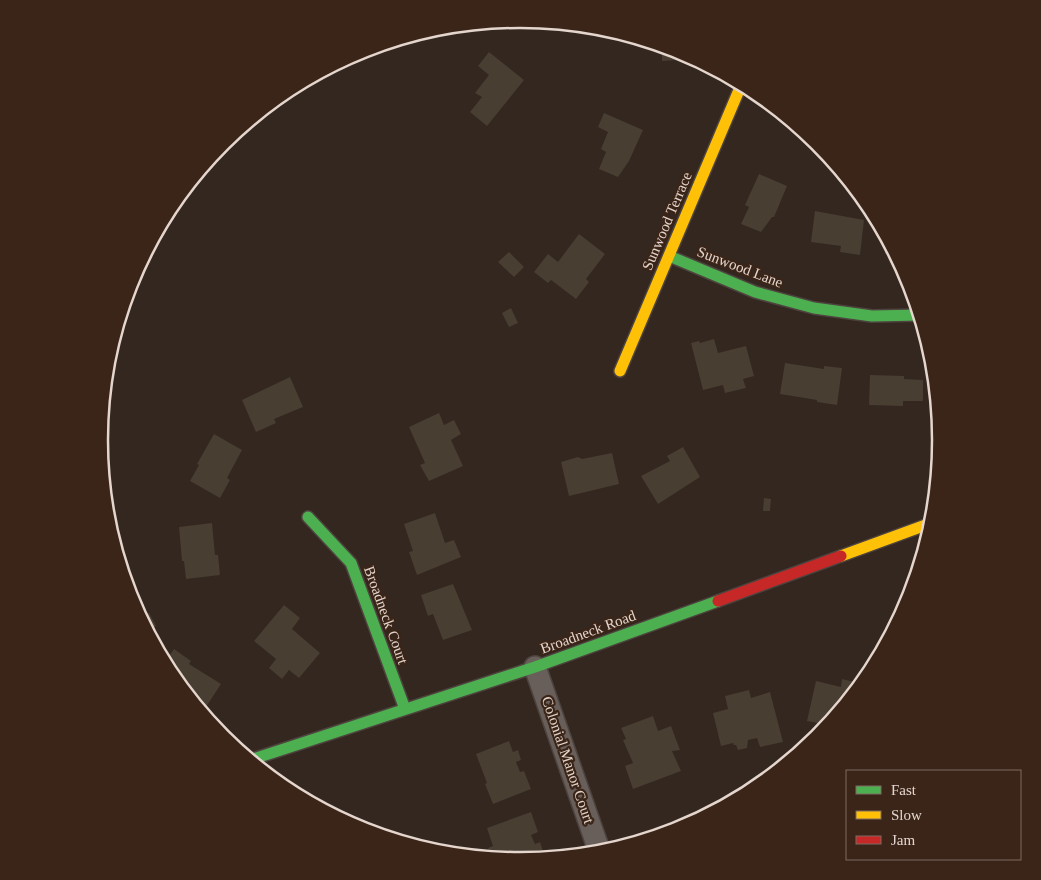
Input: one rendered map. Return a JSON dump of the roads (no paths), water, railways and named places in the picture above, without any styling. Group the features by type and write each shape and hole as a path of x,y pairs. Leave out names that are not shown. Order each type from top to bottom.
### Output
{"street":[{"name":"Sunwood Terrace","path":"620,371 739,90"},
{"name":"Sunwood Lane","path":"669,256 755,292 814,308 872,316 914,315"},
{"name":"Broadneck Court","path":"308,517 351,563 404,709"},
{"name":"Broadneck Road","path":"258,757 535,667 924,526"},
{"name":"Colonial Manor Court","path":"535,667 597,846"}]}
